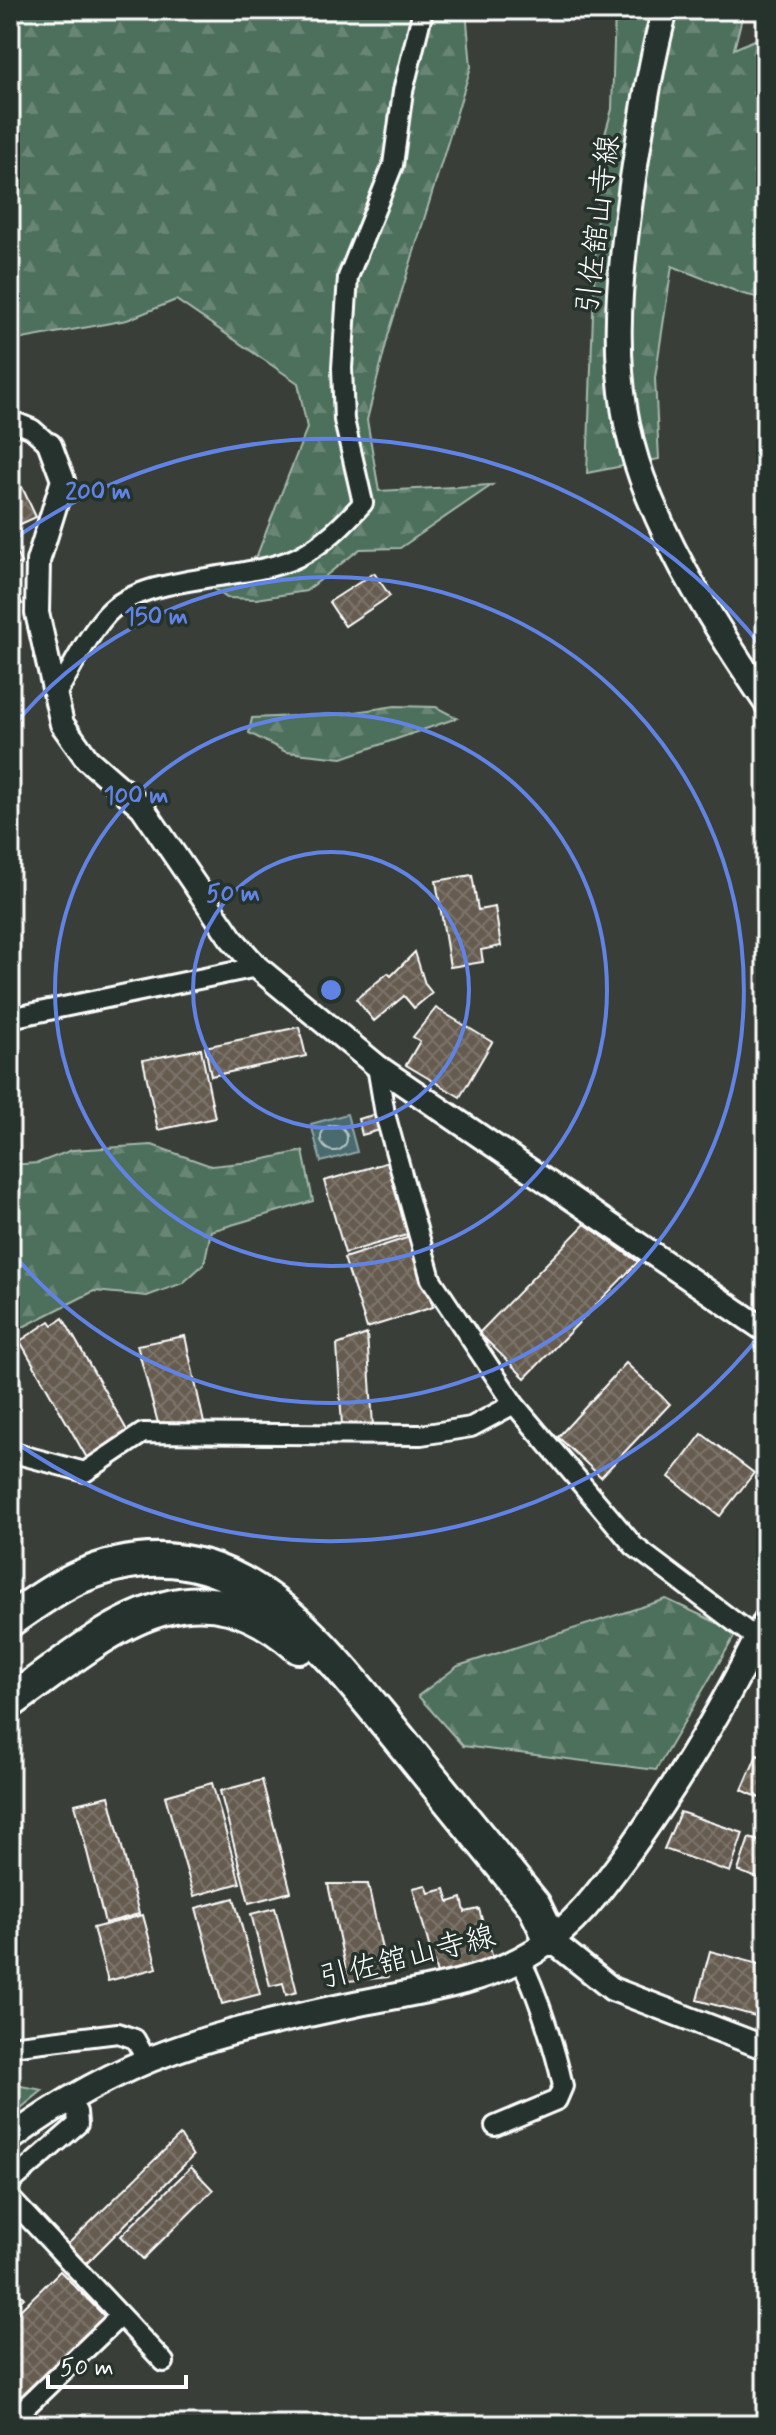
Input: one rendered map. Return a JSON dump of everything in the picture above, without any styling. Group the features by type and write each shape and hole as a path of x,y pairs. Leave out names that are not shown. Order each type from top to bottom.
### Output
{"highway":[{"path":"10,1620 78,1577 143,1562 209,1569 269,1597 302,1625 363,1694 534,1905 551,1940"},
{"path":"10,1702 124,1622 156,1608 209,1604 251,1615 277,1629 309,1655 521,1915 551,1940"}],"main road":[{"name":"引佐舘山寺線","path":"665,10 646,91 619,278 616,335 623,393 634,451 661,523 701,598 766,702"},
{"name":"引佐舘山寺線","path":"10,2139 68,2099 146,2059 229,2031 472,1979 520,1960 551,1940 589,1904 669,1795 716,1720 762,1630"}],"street":[{"path":"54,697 108,613 140,595 186,581 296,558 336,532 363,503 344,420 342,368 348,277 393,165 403,91 423,10"},
{"path":"10,420 32,429 50,445 63,480 38,561 37,613 62,724 73,745 142,807 231,938 257,967 321,1023 377,1066 766,1331"},
{"path":"10,1018 257,967"},
{"path":"377,1066 385,1114 431,1279 514,1404 634,1546 762,1630"},
{"path":"10,1452 85,1472 143,1433 421,1435 471,1427 514,1404"},
{"path":"551,1940 612,1989 766,2048"},
{"path":"495,2126 557,2100 563,2086 536,2004 534,1983 520,1960"},
{"path":"10,2046 118,2033 135,2039 146,2059"},
{"path":"10,2183 78,2124 77,2112 68,2099"},
{"path":"10,2198 164,2362"},
{"path":"10,2422 120,2316"}],"green space":[{"path":"10,10 466,10 471,67 388,336 367,420 379,491 492,485 400,548 360,549 306,591 256,599 227,598 211,587 257,555 307,428 298,383 176,300 127,320 17,340 10,336"},
{"path":"615,10 744,10 734,49 766,35 766,299 743,294 672,266 655,378 659,459 587,473 599,156 612,109"},
{"path":"395,706 436,707 457,718 342,758 286,752 249,733 252,718 342,714"},
{"path":"152,1145 211,1166 251,1162 303,1151 313,1201 211,1231 204,1264 183,1283 147,1296 94,1291 19,1329 11,1348 22,1387 10,1382 10,1165 38,1163 72,1150"},
{"path":"666,1599 737,1632 656,1770 463,1746 418,1696 458,1666"},
{"path":"10,2084 43,2090 10,2117"}],"water":[{"path":"347,1114 357,1152 321,1162 311,1124"}],"building":[{"path":"22,487 36,517 10,529 10,492"},
{"path":"10,539 21,563 10,568"},
{"path":"374,573 390,596 345,626 329,602"},
{"path":"10,578 22,604 10,609"},
{"path":"472,875 478,910 495,907 501,946 481,950 483,962 450,967 436,881"},
{"path":"415,952 425,984 432,993 414,1008 404,996 374,1021 356,999 388,973 391,976"},
{"path":"436,1008 492,1042 460,1097 406,1065 420,1041 413,1037"},
{"path":"299,1027 306,1056 211,1076 205,1047"},
{"path":"201,1049 215,1118 158,1130 143,1060"},
{"path":"377,1114 380,1130 362,1135 358,1119"},
{"path":"389,1162 410,1234 345,1253 324,1181"},
{"path":"585,1224 638,1262 525,1378 479,1333"},
{"path":"410,1237 433,1307 367,1328 344,1258"},
{"path":"63,1318 128,1432 87,1458 20,1341 50,1321 53,1325"},
{"path":"367,1334 373,1426 342,1426 337,1345"},
{"path":"185,1336 204,1423 158,1423 137,1345"},
{"path":"626,1363 670,1404 601,1477 558,1437"},
{"path":"702,1434 754,1473 720,1516 669,1477"},
{"path":"757,1755 766,1758 766,1801 742,1790"},
{"path":"262,1780 291,1892 249,1903 220,1791"},
{"path":"212,1783 240,1883 194,1896 165,1796"},
{"path":"109,1796 139,1914 105,1923 75,1804"},
{"path":"680,1812 743,1833 730,1872 664,1849"},
{"path":"749,1838 766,1843 766,1881 738,1871"},
{"path":"328,1884 368,1884 388,1977 348,1981"},
{"path":"426,1885 429,1893 445,1889 449,1902 462,1898 465,1912 479,1909 493,1959 437,1974 413,1888"},
{"path":"234,1898 260,1994 222,2004 196,1908"},
{"path":"275,1908 297,1992 286,1995 283,1983 270,1986 251,1914"},
{"path":"143,1915 157,1968 108,1981 93,1928"},
{"path":"710,1951 766,1966 766,2019 697,2000"},
{"path":"180,2135 193,2156 86,2264 67,2245"},
{"path":"191,2167 213,2190 143,2259 121,2236"},
{"path":"60,2271 107,2319 10,2413 10,2320"},
{"path":"10,2284 24,2298 10,2311"}]}
